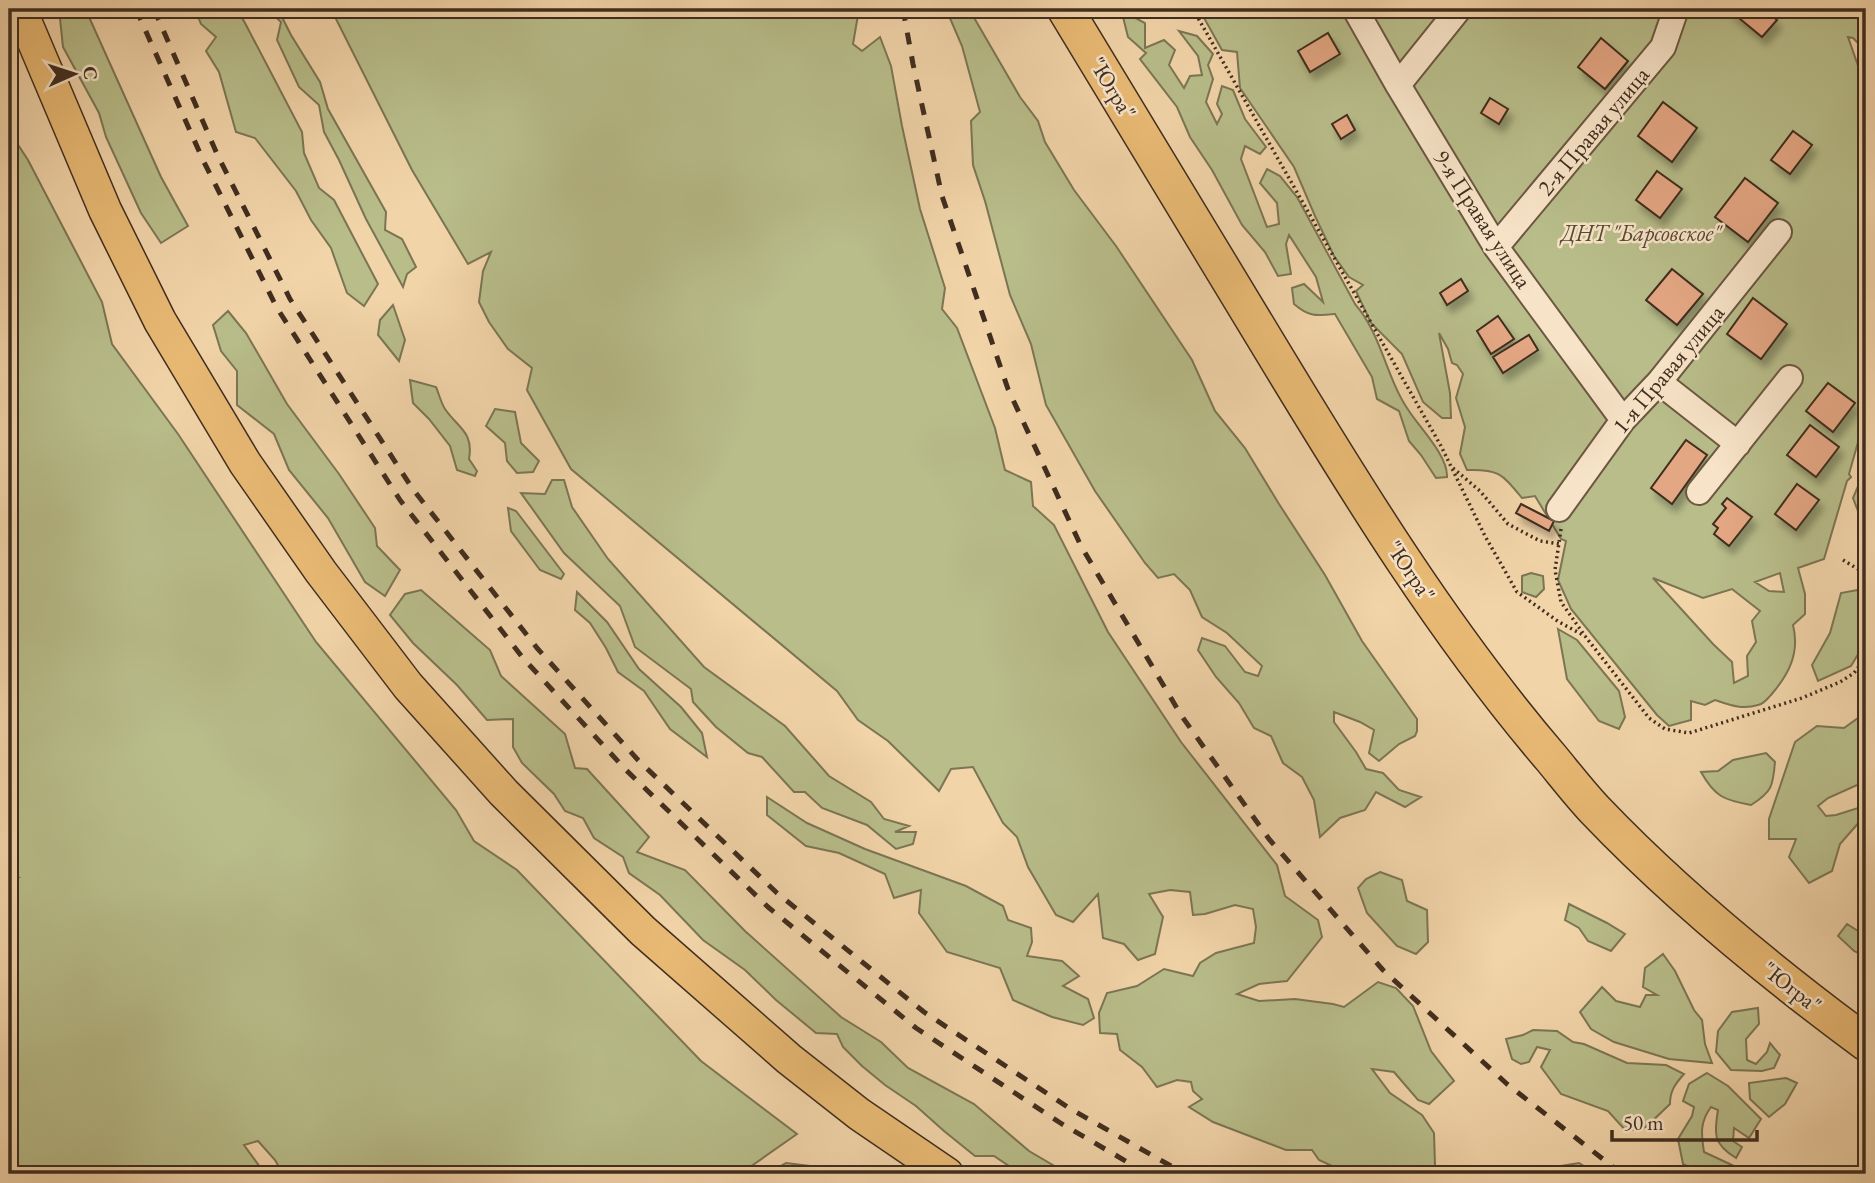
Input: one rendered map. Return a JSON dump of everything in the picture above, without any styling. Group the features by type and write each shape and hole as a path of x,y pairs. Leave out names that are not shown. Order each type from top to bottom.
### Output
{"highway":[{"name":"\"Югра\"","path":"1065,9 1387,536 1451,631 1524,727 1594,808 1661,876 1794,990 1866,1043"}],"main road":[{"path":"20,9 106,210 160,321 245,463 321,572 408,686 504,793 643,931 789,1059 859,1114 947,1174"}],"street":[{"name":"9-я Правая улица","path":"1355,9 1496,247 1623,420"},
{"path":"1398,85 1458,9"},
{"name":"2-я Правая улица","path":"1496,247 1663,47 1676,9"},
{"name":"1-я Правая улица","path":"1559,509 1623,420 1659,382 1779,232"},
{"path":"1699,492 1790,377"},
{"path":"1659,382 1738,444"}],"path":[{"path":"1193,9 1441,446 1485,537 1517,592 1559,622 1585,636"},
{"path":"1451,467 1480,491 1508,524 1540,541 1560,544"},
{"path":"1559,509 1562,531 1555,570 1561,602 1649,718 1665,729 1689,733 1801,698 1840,682 1854,673 1866,657"},
{"path":"1843,560 1866,574"}],"green space":[{"path":"59,9 89,9 89,17 161,177 188,226 161,243 141,213 106,137 99,113 63,47"},
{"path":"195,9 237,9 245,23 302,132 304,153 319,188 334,200 378,284 364,306 347,293 331,248 311,220 296,191 255,138 236,132 219,72 206,51 216,37 201,24"},
{"path":"267,9 278,9 320,82 328,109 386,212 385,230 402,239 416,267 407,274 403,287 324,132 319,105 299,87 277,40 281,22"},
{"path":"331,9 859,9 853,44 862,51 880,37 891,66 920,209 945,288 942,309 957,328 995,428 1005,470 1031,482 1033,506 1054,525 1108,632 1181,742 1277,865 1285,896 1318,920 1322,937 1287,981 1259,984 1237,994 1259,1001 1295,999 1344,1007 1378,982 1396,988 1413,1006 1431,1051 1454,1081 1429,1104 1418,1100 1394,1072 1372,1069 1390,1093 1422,1115 1434,1133 1435,1165 1441,1174 1349,1174 1319,1160 1312,1150 1286,1150 1213,1122 1189,1107 1202,1099 1193,1091 1191,1082 1177,1080 1157,1087 1142,1067 1120,1050 1117,1034 1100,1033 1099,1013 1107,993 1137,986 1164,969 1193,976 1200,963 1216,953 1254,943 1256,927 1253,909 1235,905 1193,915 1190,892 1170,890 1149,894 1163,917 1155,954 1138,960 1124,944 1103,938 1098,894 1073,922 1056,915 1028,867 1017,837 1003,823 973,767 951,769 939,791 888,741 858,720 837,691 571,469 527,390 532,368 508,349 479,302 483,271 491,252 468,264 412,170"},
{"path":"946,9 969,9 1020,97 1038,121 1045,142 1074,190 1116,246 1192,360 1215,411 1245,448 1325,575 1362,641 1417,719 1415,736 1399,744 1379,761 1369,753 1374,730 1334,712 1334,722 1366,769 1383,773 1399,790 1421,797 1405,807 1376,792 1365,810 1340,818 1320,837 1314,800 1302,777 1283,763 1271,736 1254,728 1239,703 1216,677 1198,650 1202,638 1225,646 1245,672 1258,676 1262,666 1227,633 1202,617 1190,590 1174,574 1158,578 1095,491 1046,405 1031,344 1010,295 973,165 971,121 980,112 962,46"},
{"path":"1121,9 1134,9 1128,14 1145,23 1145,48 1164,40 1175,50 1169,65 1184,88 1190,76 1202,75 1198,56 1179,31 1197,36 1213,54 1208,65 1213,79 1206,102 1217,124 1222,114 1217,104 1222,86 1233,90 1245,119 1266,147 1260,154 1245,146 1241,159 1267,227 1279,224 1277,203 1260,183 1267,169 1280,176 1297,197 1355,304 1372,329 1401,398 1443,460 1447,477 1436,478 1409,441 1399,411 1377,399 1372,377 1335,314 1313,315 1294,304 1292,288 1304,284 1323,302 1316,277 1289,235 1286,244 1291,274 1278,276 1265,252 1242,225 1212,170 1190,137 1177,107 1140,59 1146,53 1128,37"},
{"name":"ДНТ \"Барсовское\"","path":"1199,9 1866,9 1866,51 1853,38 1848,37 1862,77 1866,67 1866,414 1849,474 1851,477 1847,481 1824,559 1798,568 1805,594 1805,614 1793,625 1795,645 1791,663 1783,679 1764,702 1741,707 1715,700 1705,705 1691,701 1691,720 1669,726 1657,715 1571,609 1558,580 1566,541 1561,539 1535,496 1522,498 1504,478 1493,472 1467,470 1460,454 1465,427 1456,398 1463,374 1457,365 1452,363 1439,333 1450,393 1451,418 1442,418 1423,402 1402,354 1371,323 1356,291 1363,285 1349,277 1334,256 1294,167 1240,88 1237,52 1222,50","holes":["1780,573 1784,592 1769,591 1755,582","1653,578 1703,598 1732,589 1760,611 1752,621 1756,642 1747,656 1748,676 1734,683 1732,662"]},
{"path":"9,131 28,160 102,302 112,344 178,434 316,642 456,810 474,841 517,870 701,1061 797,1134 740,1174 283,1174 258,1141 244,1145 265,1174 9,1174 9,877 18,877 9,871"},
{"path":"393,305 405,340 399,361 378,335 380,320"},
{"path":"228,311 246,333 287,404 375,528 377,546 400,570 385,596 365,582 328,518 289,470 274,434 237,405 237,371 221,351 213,325"},
{"path":"410,380 436,387 445,409 467,436 469,459 477,471 475,476 457,470 450,446 413,403"},
{"path":"495,409 515,412 521,443 539,461 533,472 517,473 507,461 505,443 486,426"},
{"path":"1862,477 1866,478 1866,532 1853,498"},
{"path":"552,480 564,480 572,507 608,559 704,667 785,726 829,776 871,802 884,819 909,826 895,832 916,832 913,844 896,849 867,825 822,808 805,792 794,792 762,757 748,753 716,727 693,702 691,689 635,647 620,606 564,553 521,493 545,494"},
{"path":"508,508 516,511 564,574 561,579 540,570 511,531"},
{"path":"1531,573 1543,576 1544,589 1536,597 1522,592 1522,576"},
{"path":"421,590 490,650 501,676 565,734 575,768 587,769 649,837 637,852 685,870 745,931 841,1017 881,1042 908,1068 974,1104 1029,1151 1068,1174 1021,1174 994,1156 975,1156 916,1106 862,1066 843,1047 837,1034 816,1033 745,970 703,940 660,895 629,873 623,857 594,838 583,818 565,811 554,794 522,763 513,747 513,719 487,720 457,685 413,643 390,615 405,594"},
{"path":"1857,590 1866,599 1866,641 1851,666 1818,681 1812,665 1830,633 1841,593"},
{"path":"577,592 607,622 639,669 681,707 702,733 707,757 670,729 644,691 618,672 590,623 575,610"},
{"path":"1558,629 1577,640 1619,691 1625,717 1619,729 1599,721 1567,679"},
{"path":"1858,718 1866,719 1866,781 1828,798 1818,806 1826,816 1861,807 1861,820 1840,844 1832,871 1809,883 1789,857 1796,839 1769,839 1769,819 1795,742 1817,726 1844,728"},
{"path":"1766,753 1775,762 1772,783 1767,792 1751,805 1721,796 1701,772 1718,771 1733,760"},
{"path":"767,797 807,823 865,849 966,886 1003,906 1008,920 1031,928 1032,942 1027,956 1062,961 1079,976 1063,986 1088,999 1094,1018 1083,1025 1052,1017 1013,1000 1000,968 947,952 919,913 921,890 894,898 885,874 839,853 806,846 767,815"},
{"path":"1380,872 1402,880 1407,901 1427,910 1428,942 1416,954 1397,946 1367,913 1358,888 1366,879"},
{"path":"1569,904 1625,934 1611,951 1588,941 1579,928 1565,920"},
{"path":"1847,924 1866,936 1866,957 1854,951 1838,936"},
{"path":"1663,954 1702,1020 1705,1044 1712,1063 1669,1059 1614,1042 1591,1029 1580,1012 1602,987 1616,1001 1640,1007 1646,995 1657,995 1643,987 1645,968"},
{"path":"1758,1008 1759,1024 1746,1039 1747,1060 1756,1064 1767,1052 1770,1043 1780,1055 1774,1068 1762,1071 1731,1070 1716,1052 1718,1031 1732,1012"},
{"path":"1533,1030 1557,1031 1573,1042 1584,1044 1627,1063 1666,1065 1684,1074 1674,1088 1670,1104 1646,1127 1626,1131 1608,1111 1561,1094 1541,1067 1550,1050 1537,1047 1529,1062 1521,1064 1512,1059 1506,1039"},
{"path":"1707,1073 1728,1086 1761,1119 1749,1138 1734,1128 1733,1141 1742,1147 1736,1158 1723,1148 1717,1138 1718,1110 1711,1107 1703,1123 1704,1152 1747,1172 1742,1174 1702,1174 1683,1164 1678,1139 1692,1116 1694,1107 1683,1101 1689,1084"},
{"path":"1786,1078 1797,1083 1785,1104 1769,1117 1750,1099 1749,1083"},
{"path":"786,1163 842,1170 848,1174 767,1174"},
{"path":"1579,1163 1597,1174 1548,1174 1555,1167"}],"building":[{"path":"1728,9 1764,9 1777,20 1762,37"},
{"path":"1328,33 1340,54 1310,72 1298,51"},
{"path":"1601,38 1628,61 1605,89 1578,67"},
{"path":"1490,98 1508,109 1499,124 1481,113"},
{"path":"1663,102 1697,128 1672,162 1638,136"},
{"path":"1347,115 1355,130 1341,139 1332,124"},
{"path":"1793,131 1812,145 1790,174 1771,160"},
{"path":"1657,171 1682,189 1660,218 1636,200"},
{"path":"1745,178 1778,203 1748,242 1715,217"},
{"path":"1672,269 1703,294 1677,325 1646,300"},
{"path":"1461,279 1468,291 1447,305 1440,293"},
{"path":"1753,298 1787,324 1761,359 1727,334"},
{"path":"1498,316 1514,339 1491,354 1477,331"},
{"path":"1529,335 1538,350 1503,373 1493,357"},
{"path":"1828,383 1855,403 1833,432 1806,411"},
{"path":"1810,425 1839,447 1816,477 1787,455"},
{"path":"1686,440 1707,455 1672,504 1651,488"},
{"path":"1797,484 1819,500 1796,530 1775,514"},
{"path":"1727,498 1752,517 1729,546 1714,534 1718,528 1713,524 1726,508 1722,504"},
{"path":"1521,504 1554,521 1549,531 1516,513"}],"railway":[{"path":"136,9 203,160 277,308 400,500 523,658 626,770 768,907 916,1028 1062,1124 1148,1174"},
{"path":"154,9 217,154 290,299 412,488 537,648 638,760 777,893 924,1012 1069,1108 1185,1174"},
{"path":"903,9 942,196 1008,389 1081,546 1181,715 1269,839 1383,970 1507,1084 1622,1174"}]}
